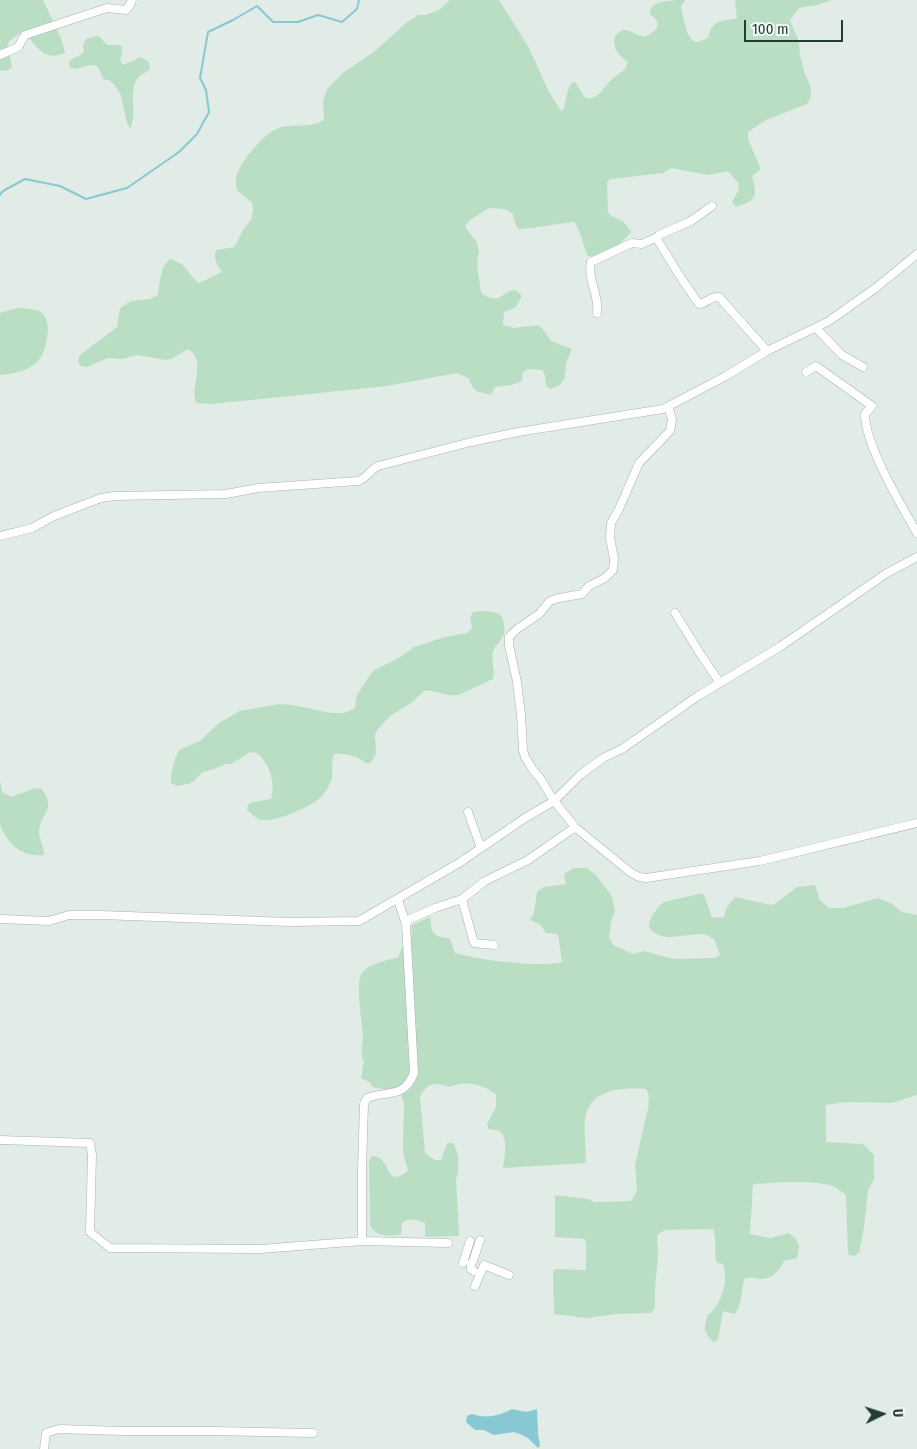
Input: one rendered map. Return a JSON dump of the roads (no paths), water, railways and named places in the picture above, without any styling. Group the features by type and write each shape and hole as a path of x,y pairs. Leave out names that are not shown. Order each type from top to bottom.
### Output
{"street":[{"path":"0,55 18,47 25,35 106,8 126,10 132,0"},
{"path":"597,313 598,306 590,269 591,262 632,243 640,245 691,221 712,206"},
{"path":"657,236 681,278 699,304 714,296 719,297 767,351"},
{"path":"0,536 32,528 54,516 101,498 114,496 226,494 258,488 358,481 364,479 378,466 471,442 518,432 663,409 726,376 767,351 829,321 916,257"},
{"path":"816,328 842,355 863,367"},
{"path":"806,372 816,366 820,367 832,378 872,406 865,414 869,434 888,481 917,533"},
{"path":"668,406 672,418 670,431 639,463 611,523 610,538 614,559 612,572 589,586 582,594 550,601 539,614 517,629 509,638 508,645 517,682 525,757 544,783 554,802 576,828 630,872 646,878 760,861 917,824"},
{"path":"0,919 49,921 70,915 101,915 290,922 359,921 398,900 525,818 554,802 580,775 603,758 622,749 698,696 781,646 886,573 917,557"},
{"path":"675,613 720,683"},
{"path":"468,812 481,848"},
{"path":"406,924 410,919 462,899 485,881 528,860 576,828"},
{"path":"462,899 474,943 494,945"},
{"path":"362,1241 364,1104 367,1098 374,1095 402,1090 407,1086 414,1073 406,924 398,900"},
{"path":"0,1140 90,1143 92,1155 90,1232 110,1248 261,1249 362,1241 448,1243"},
{"path":"475,1286 472,1255 485,1265 509,1275"},
{"path":"44,1449 46,1433 59,1429 123,1432 313,1433"}],"water":[{"path":"512,1409 526,1412 537,1409 540,1446 538,1448 528,1438 520,1434 514,1432 494,1435 484,1430 475,1430 466,1422 467,1416 472,1414 492,1416"}],"waterway":[{"path":"0,195 3,191 25,179 60,186 86,199 127,188 179,152 197,134 209,112 206,90 200,78 208,32 257,6 273,22 298,22 318,15 342,22 357,9 359,0"}]}
